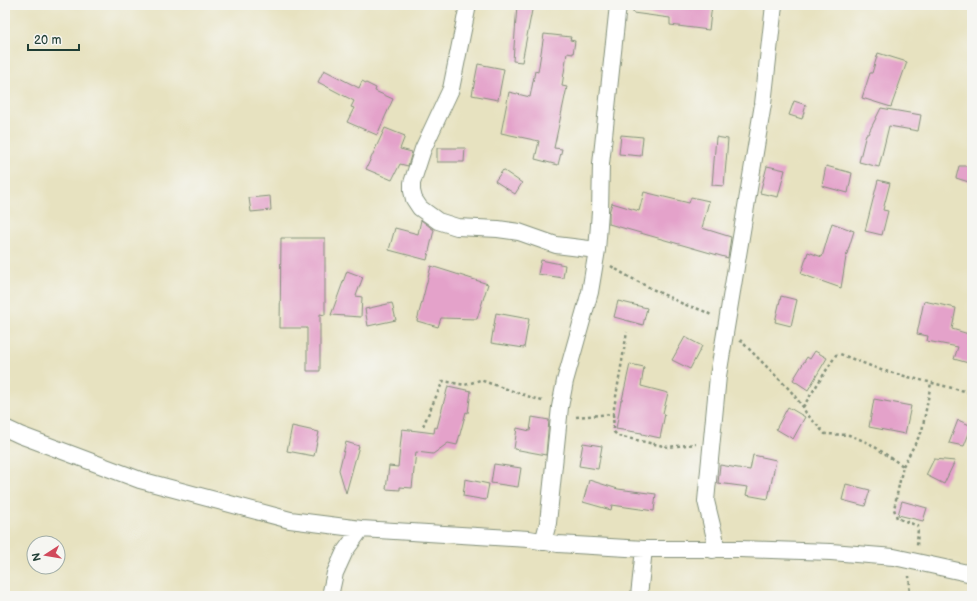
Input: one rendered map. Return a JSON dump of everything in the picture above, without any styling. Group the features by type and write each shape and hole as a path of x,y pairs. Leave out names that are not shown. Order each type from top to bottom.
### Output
{"street":[{"path":"468,5 451,89 422,149 412,183 414,199 420,208 438,221 457,226 519,232 556,245 596,252"},
{"path":"543,542 548,523 565,381 590,292 596,252 600,212 601,164 618,5"},
{"path":"713,550 715,538 706,501 718,376 763,104 774,5"},
{"path":"5,428 140,480 290,520 361,530 529,539 558,544 644,549 740,549 831,552 894,557 972,574"},
{"path":"330,596 335,573 345,551 361,530"},
{"path":"639,596 644,549"}],"path":[{"path":"596,252 619,271 658,292 686,305 706,311 726,327 790,390 806,413 825,434 849,435 869,442 903,466"},
{"path":"627,332 613,414 614,432 618,436 668,447 712,443"},
{"path":"803,407 836,355 840,354 881,370 972,393"},
{"path":"423,426 443,381 465,385 480,380 560,413 613,414"},
{"path":"917,561 918,526 897,518 894,509 903,466 922,431 931,383"}],"building":[{"path":"517,5 533,5 522,62 513,61"},
{"path":"634,5 712,5 709,30 670,25 670,18 633,13"},
{"path":"544,34 571,37 570,40 575,41 573,54 567,53 562,86 567,87 554,148 562,149 558,165 535,159 539,141 501,133 509,92 530,97 535,71 538,72"},
{"path":"878,53 907,62 891,107 862,98"},
{"path":"478,64 504,69 498,100 472,95"},
{"path":"324,70 359,88 362,81 376,88 375,91 393,99 377,135 347,122 354,108 351,107 354,101 318,82"},
{"path":"794,101 806,105 802,119 789,115"},
{"path":"881,108 921,115 918,131 889,126 879,167 859,162 866,134 868,134"},
{"path":"385,128 405,136 400,149 412,152 408,166 400,164 392,180 366,169"},
{"path":"621,135 643,137 641,156 619,154"},
{"path":"716,137 728,139 724,186 712,185"},
{"path":"437,148 465,148 464,162 437,162"},
{"path":"767,166 785,170 778,197 760,193"},
{"path":"826,166 852,173 848,193 822,186"},
{"path":"959,166 972,166 972,183 956,178"},
{"path":"503,170 522,183 515,194 495,181"},
{"path":"878,180 890,183 883,210 888,211 882,235 865,231"},
{"path":"644,192 689,203 691,197 709,201 702,228 731,237 728,258 609,224 609,213 612,203 639,211"},
{"path":"270,196 271,210 251,212 249,198"},
{"path":"421,220 434,230 427,260 389,250 395,228 418,234"},
{"path":"832,223 854,231 846,257 841,288 801,274 808,252 822,257"},
{"path":"281,238 325,238 325,315 320,314 320,371 307,371 307,328 280,328"},
{"path":"541,260 565,265 563,278 538,274"},
{"path":"431,266 488,284 477,319 441,318 438,327 417,321"},
{"path":"347,271 363,277 356,296 362,297 361,317 331,315"},
{"path":"781,296 797,300 791,326 775,322"},
{"path":"618,301 647,308 643,325 614,317"},
{"path":"924,301 956,308 952,329 972,335 972,364 954,359 958,347 927,341 928,336 917,334"},
{"path":"392,303 396,320 368,326 365,309"},
{"path":"496,313 529,319 524,348 491,343"},
{"path":"685,337 702,346 690,369 672,360"},
{"path":"815,351 827,358 808,390 793,380 807,357 810,359"},
{"path":"630,364 644,367 641,386 668,393 663,413 665,414 660,438 642,433 616,429 621,400"},
{"path":"448,386 471,391 468,413 466,412 457,445 448,443 433,454 416,452 412,488 400,487 400,490 386,489 389,466 398,467 402,429 434,433 435,427 437,428"},
{"path":"874,399 911,406 905,434 869,427"},
{"path":"788,407 805,417 793,439 776,429"},
{"path":"532,417 549,420 546,455 514,449 517,428 530,431"},
{"path":"958,420 972,426 964,446 949,443"},
{"path":"292,426 319,432 314,456 287,451"},
{"path":"346,442 359,446 346,493 339,470"},
{"path":"583,443 602,446 598,469 579,466"},
{"path":"753,455 776,460 768,499 746,495 748,487 718,483 720,465 750,470"},
{"path":"934,459 955,461 944,484 926,475"},
{"path":"494,464 521,468 518,487 491,483"},
{"path":"465,479 489,484 486,500 463,496"},
{"path":"589,480 618,489 656,494 654,511 612,505 611,510 583,502"},
{"path":"846,484 870,490 865,506 842,500"},
{"path":"902,501 927,508 923,521 898,515"}]}
